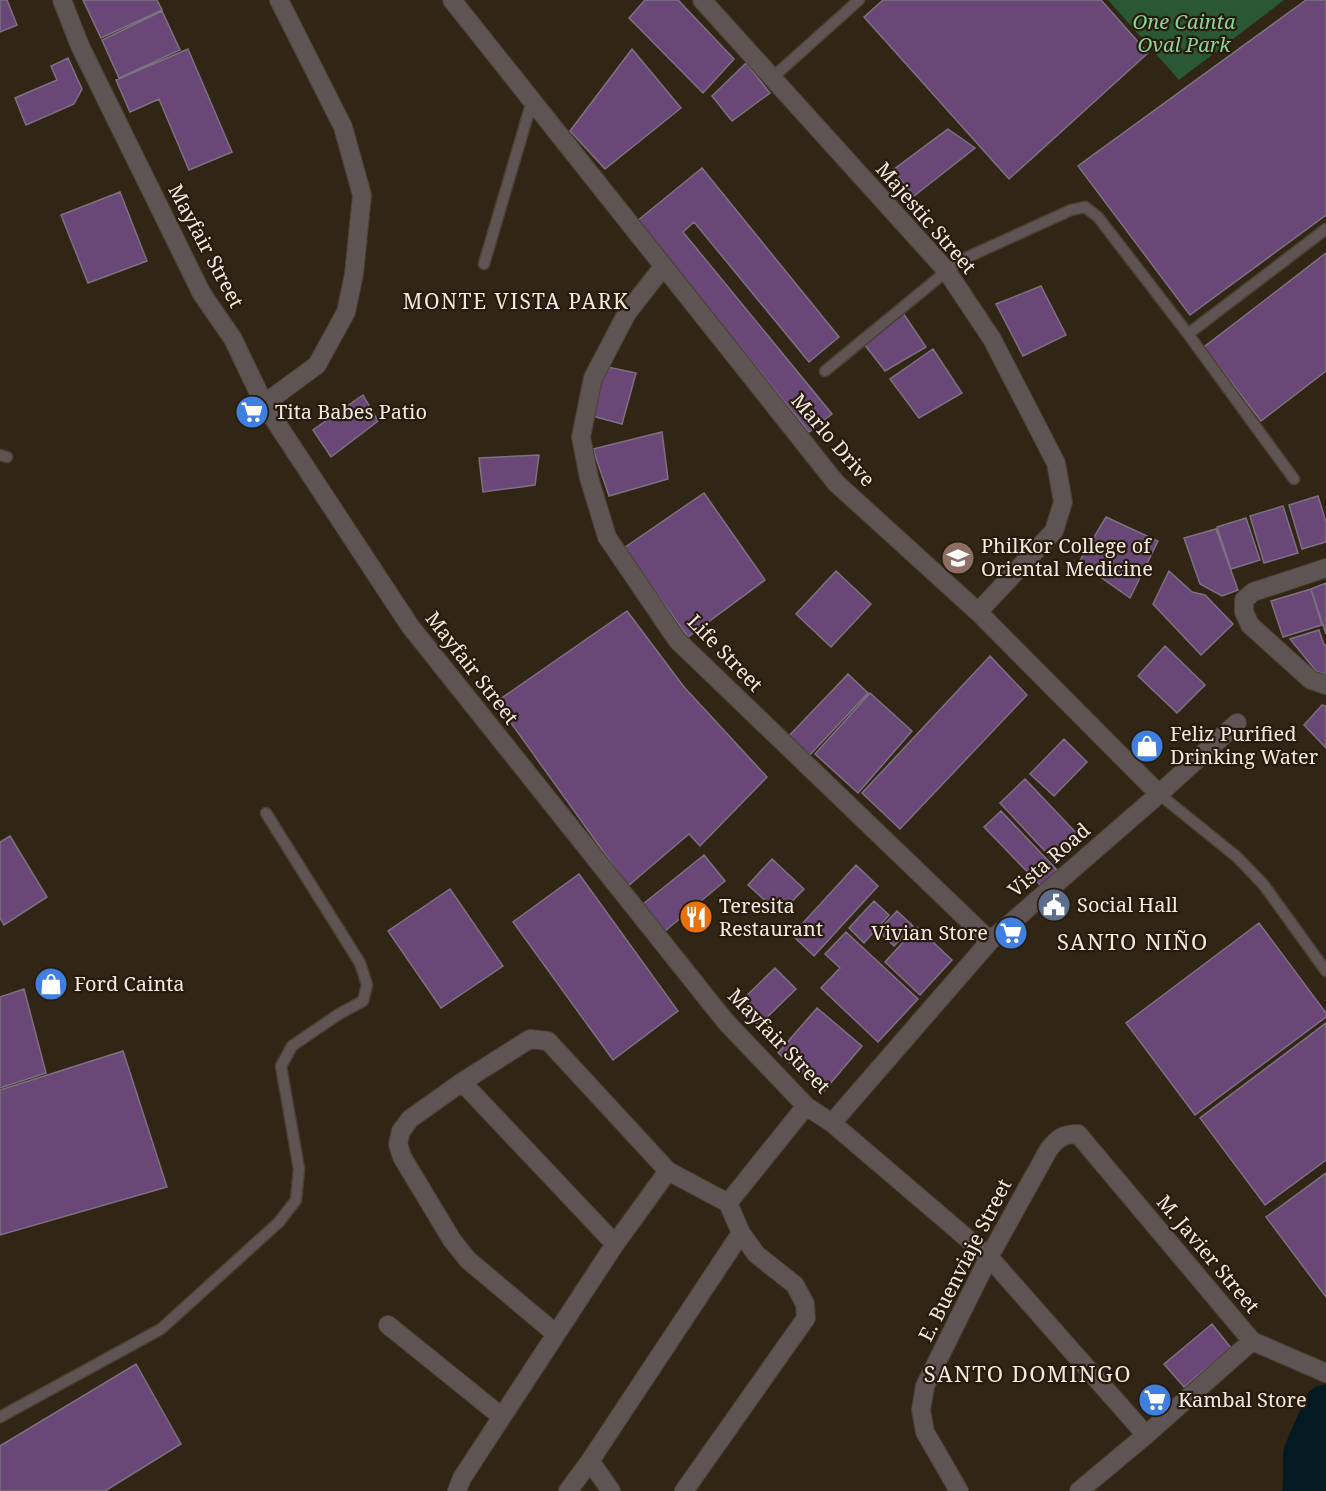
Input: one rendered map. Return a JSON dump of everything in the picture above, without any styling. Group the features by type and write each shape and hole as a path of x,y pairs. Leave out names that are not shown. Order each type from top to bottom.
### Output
{"street":[{"name":"Mayfair Street","path":"63,0 80,46 202,294 233,339 264,404 410,626 726,1022 806,1106 832,1122 989,1257 1146,1435"},
{"path":"264,404 317,365 346,312 354,274 362,195 343,127 279,0"},
{"name":"Marlo Drive","path":"452,0 836,483 978,612 1159,794"},
{"name":"Majestic Street","path":"702,0 946,270 992,339 1056,463 1063,502 1054,531 978,612"},
{"name":"Life Street","path":"663,267 627,313 592,378 581,437 589,478 607,537 677,640 990,941"},
{"path":"1326,568 1253,592 1244,600 1244,612 1250,625 1311,680 1326,685"},
{"name":"Vista Road","path":"832,1122 990,941 1159,794 1236,723"},
{"path":"556,1334 468,1260 452,1240 402,1157 398,1144 401,1131 410,1119 462,1082 530,1039 548,1041 668,1172 728,1203 741,1233 756,1254 795,1286 805,1304 806,1318 684,1491"},
{"path":"462,1082 615,1245"},
{"path":"728,1203 806,1106"},
{"name":"E. Buenviaje Street","path":"958,1491 925,1432 921,1410 925,1386 989,1257 1049,1149 1058,1137 1078,1134"},
{"name":"M. Javier Street","path":"1078,1134 1251,1341 1325,1373"},
{"path":"457,1491 462,1478 556,1334 615,1245 668,1172"},
{"path":"568,1491 741,1233"},
{"path":"388,1325 502,1417"},
{"path":"1079,1491 1146,1435 1251,1341"},
{"path":"590,1461 611,1491"}],"lane":[{"path":"772,78 859,0"},
{"path":"484,264 532,101"},
{"path":"825,371 959,261 1071,210 1085,207 1098,217 1188,334 1294,479"},
{"path":"1188,334 1326,229"},
{"name":"Marlo Drive","path":"1159,794 1237,857 1263,885 1326,971"},
{"path":"0,1417 161,1329 279,1222 296,1200 299,1169 281,1066 292,1046 339,1014 363,1001 367,985 360,963 266,813"}],"green space":[{"name":"One Cainta Oval Park","path":"1108,0 1284,0 1179,80"}],"building":[{"path":"0,0 7,0 17,25 0,32"},
{"path":"83,0 157,0 162,10 101,38"},
{"path":"645,0 678,0 734,59 703,93 629,18"},
{"path":"883,0 1101,0 1148,53 1009,179 864,17"},
{"path":"1306,0 1326,0 1326,215 1190,315 1078,166"},
{"path":"162,11 180,50 119,78 102,40"},
{"path":"188,49 232,152 189,170 159,99 130,112 116,80"},
{"path":"632,49 681,108 605,169 570,131"},
{"path":"68,58 82,89 74,104 26,125 15,98 57,80 51,66"},
{"path":"746,63 770,93 732,121 712,96"},
{"path":"948,129 975,148 914,196 893,170"},
{"path":"702,168 839,337 809,362 694,222 683,232 832,414 809,432 637,221"},
{"path":"120,192 147,261 88,283 61,215"},
{"path":"1326,253 1326,371 1261,421 1204,347"},
{"path":"1041,286 1066,335 1023,356 996,304"},
{"path":"903,313 926,347 885,371 864,344"},
{"path":"933,349 962,393 919,418 890,379"},
{"path":"603,366 636,373 622,424 592,416"},
{"path":"363,395 378,421 331,457 313,430"},
{"path":"662,432 668,479 609,496 593,449"},
{"path":"539,455 535,485 483,492 479,458"},
{"path":"704,493 765,580 688,637 624,548"},
{"path":"1318,496 1326,522 1326,542 1302,549 1289,505"},
{"path":"1283,506 1298,553 1264,563 1250,516"},
{"path":"1106,517 1158,541 1130,598 1079,562"},
{"path":"1246,518 1260,560 1231,569 1217,527"},
{"path":"1216,529 1238,590 1222,596 1200,584 1184,538"},
{"path":"836,571 871,604 831,647 796,614"},
{"path":"1169,571 1192,592 1205,595 1233,624 1201,655 1153,604"},
{"path":"1326,583 1326,634 1311,589"},
{"path":"1311,589 1322,625 1283,637 1271,601"},
{"path":"627,611 684,687 767,777 700,846 689,834 628,886 496,702"},
{"path":"1319,630 1324,645 1326,645 1326,675 1316,671 1290,639"},
{"path":"1165,646 1205,685 1177,713 1138,676"},
{"path":"990,656 1027,695 900,829 862,793"},
{"path":"848,674 868,693 807,758 786,739"},
{"path":"870,693 912,731 858,793 815,754"},
{"path":"1322,705 1326,706 1326,748 1304,725"},
{"path":"1064,739 1087,762 1054,796 1030,774"},
{"path":"1025,779 1082,839 1057,864 1000,803"},
{"path":"1001,811 1057,870 1041,886 984,827"},
{"path":"10,836 47,897 4,925 0,918 0,842"},
{"path":"704,855 725,881 665,931 643,904"},
{"path":"772,859 804,889 780,914 748,885"},
{"path":"856,865 878,886 814,956 792,935"},
{"path":"579,874 678,1011 613,1060 513,922"},
{"path":"450,889 503,966 441,1008 388,931"},
{"path":"874,901 889,915 864,943 849,928"},
{"path":"897,911 913,926 894,946 878,931"},
{"path":"1259,923 1326,1013 1326,1017 1195,1115 1126,1023"},
{"path":"917,927 952,960 920,995 885,962"},
{"path":"846,932 918,999 878,1042 821,988 840,968 825,954"},
{"path":"775,968 796,989 758,1026 738,1004"},
{"path":"24,989 46,1073 0,1088 0,997"},
{"path":"817,1008 862,1046 824,1091 778,1053"},
{"path":"1326,1023 1326,1160 1265,1205 1200,1118"},
{"path":"123,1051 167,1187 0,1235 0,1090"},
{"path":"1326,1173 1326,1297 1266,1217"},
{"path":"1212,1324 1231,1348 1184,1387 1164,1364"},
{"path":"136,1364 181,1444 105,1491 0,1491 0,1446"}],"waterway":[{"path":"1305,1491 1306,1453 1326,1407"}],"place":[{"name":"Tita Babes Patio","path":"252,412"},
{"name":"PhilKor College of Oriental Medicine","path":"958,558"},
{"name":"Feliz Purified Drinking Water","path":"1147,746"},
{"name":"Social Hall","path":"1054,905"},
{"name":"Teresita Restaurant","path":"696,917"},
{"name":"Vivian Store","path":"1011,933"},
{"name":"Ford Cainta","path":"51,984"},
{"name":"Kambal Store","path":"1155,1400"}],"district":[{"name":"MONTE VISTA PARK","path":"516,302"},
{"name":"SANTO NIÑO","path":"1133,942"},
{"name":"SANTO DOMINGO","path":"1028,1374"}]}
